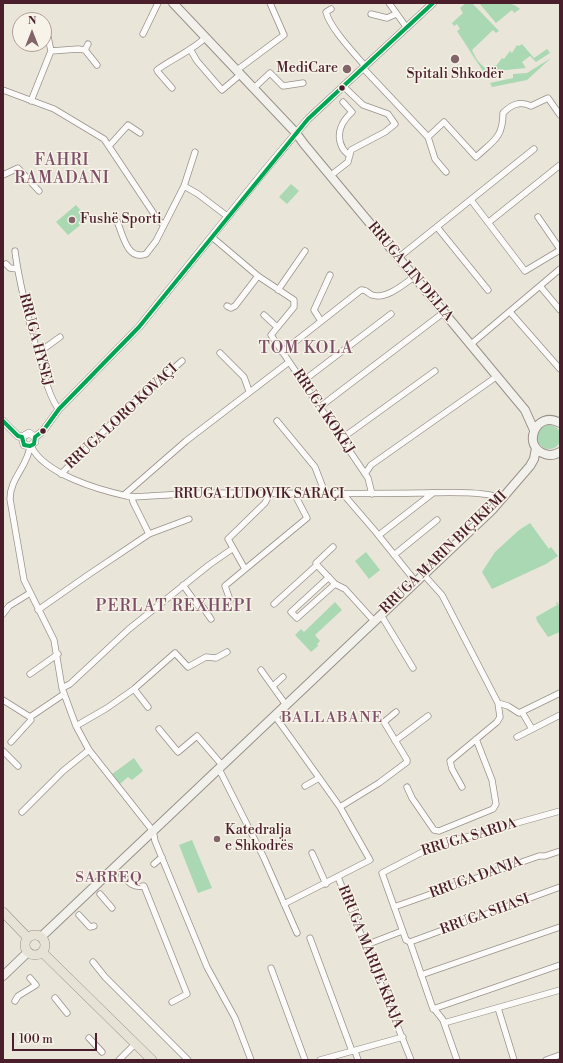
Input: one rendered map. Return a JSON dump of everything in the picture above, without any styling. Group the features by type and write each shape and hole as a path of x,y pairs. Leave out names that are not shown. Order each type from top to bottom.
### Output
{"main road":[{"name":"RRUGA LIN DELIA","path":"173,3 296,133 496,377 525,410 542,421"},
{"name":"RRUGA LIN DELIA","path":"525,410 534,430 533,442 536,448"},
{"path":"534,430 542,421 558,420"},
{"path":"536,448 541,452 556,454"},
{"name":"RRUGA MARIN BIÇIKEMI","path":"41,938 493,509 530,466 534,459 536,448"},
{"name":"RRUGA MARIN BIÇIKEMI","path":"530,466 556,454"},
{"path":"3,912 28,938"},
{"path":"36,935 41,938 44,943 42,952 33,955 28,952 25,944 28,938 36,935"},
{"path":"3,976 28,952"},
{"path":"42,952 152,1060"}],"street":[{"path":"143,34 158,3"},
{"path":"190,49 197,61 222,90 239,72 284,35 270,3"},
{"path":"388,3 407,28"},
{"path":"252,1060 235,1018 207,967 155,841 153,831 89,750 76,726 63,691 58,654 54,640 38,610 23,576 10,499 10,488 27,458 30,446 35,442 35,437 43,431 59,409 139,326 296,133 343,86 433,3"},
{"path":"331,9 326,12 329,19 348,46 364,67 428,136 435,159 446,172"},
{"path":"371,14 387,18 396,14"},
{"path":"172,88 157,70 206,38"},
{"path":"85,50 88,44"},
{"path":"52,51 85,50 97,66"},
{"path":"31,101 51,52"},
{"path":"254,88 270,73 283,86 303,83"},
{"path":"330,176 348,162 351,150 385,132 395,124 388,114 360,103 343,86"},
{"path":"3,90 62,113 101,137 109,146 158,220 164,225"},
{"path":"428,136 444,122 476,157 500,134 504,122 503,113 515,104 520,103 531,106 548,98 560,115"},
{"path":"343,102 352,112 340,128 340,141 347,154 350,155"},
{"path":"109,146 128,125 140,133"},
{"path":"398,258 534,149"},
{"path":"117,221 132,254 137,256 146,254 164,225 184,186 195,152"},
{"path":"489,222 560,165"},
{"path":"3,175 18,168 39,191"},
{"path":"184,186 198,194 227,216"},
{"path":"471,200 525,271 560,250 538,217"},
{"path":"437,227 488,290"},
{"path":"212,237 258,276 294,300 295,303 276,326 264,315"},
{"name":"RRUGA HYSEJ","path":"16,251 17,269 38,353 49,393 59,409"},
{"path":"278,290 305,251"},
{"path":"6,264 10,268 17,269"},
{"path":"470,345 560,269"},
{"path":"321,321 314,310 330,275"},
{"path":"227,306 231,308 235,306 258,276"},
{"path":"282,352 361,290 366,290 372,295 379,296 396,289 414,277"},
{"path":"540,286 560,310"},
{"path":"510,312 560,369"},
{"path":"321,406 443,313"},
{"path":"303,381 390,314"},
{"name":"RRUGA KOKEJ","path":"276,326 271,335 321,406 365,474 371,484 372,494"},
{"path":"38,353 60,337"},
{"path":"220,353 244,377 249,391"},
{"name":"RRUGA LORO KOVAÇI","path":"61,474 121,414 182,361"},
{"path":"124,495 168,456 249,391 289,362"},
{"path":"341,439 435,371"},
{"path":"365,474 372,465 496,377"},
{"path":"3,421 18,436 22,437"},
{"path":"277,421 315,466 326,494"},
{"path":"22,437 29,433 35,437"},
{"path":"22,437 24,445 30,446"},
{"name":"RRUGA LUDOVIK SARAÇI","path":"30,446 34,454 61,474 80,483 132,497 270,493 344,495 433,493 497,495 501,499"},
{"path":"245,569 228,541 229,538 262,507 269,498 270,493"},
{"path":"230,600 224,586 307,518 294,493"},
{"path":"378,535 433,493"},
{"path":"344,495 416,582"},
{"path":"132,497 149,534"},
{"path":"38,610 149,534 189,519"},
{"path":"394,555 437,520"},
{"path":"274,604 317,565 316,563 333,547"},
{"path":"11,742 30,720 30,717 63,691 129,628 183,585 232,549"},
{"name":"RRUGA MARIN BIÇIKEMI","path":"317,565 334,584 345,589 374,621"},
{"path":"424,575 442,595 498,704 499,720 450,761 452,769 462,787"},
{"path":"329,577 291,612 297,618 334,584"},
{"path":"183,585 198,607 202,606 212,619"},
{"path":"3,614 9,606 30,593"},
{"path":"381,615 413,668"},
{"path":"76,726 107,708 134,689 175,654 188,667 206,657 216,658 227,652"},
{"path":"30,674 58,654"},
{"path":"262,670 274,685 286,705"},
{"path":"274,685 283,677"},
{"path":"134,689 148,707"},
{"path":"498,704 508,706 519,714 560,693"},
{"path":"3,700 30,717"},
{"path":"340,807 374,786 407,762 384,722 396,712"},
{"path":"522,712 532,729"},
{"path":"517,737 560,715"},
{"path":"275,716 340,807 370,860 326,884 284,904"},
{"path":"395,741 428,716"},
{"path":"159,729 178,752 198,736 220,767 297,933"},
{"path":"407,787 412,798 434,830 439,831 493,809 496,804 495,789 476,739"},
{"path":"22,812 63,771 89,750"},
{"path":"3,751 18,766"},
{"path":"305,786 319,778"},
{"name":"RRUGA SARDA","path":"394,907 382,872 434,846 560,811"},
{"name":"RRUGA DANJA","path":"394,907 539,856 545,856 560,851"},
{"path":"312,854 326,884"},
{"path":"154,864 162,857"},
{"path":"122,875 130,885 138,887 144,886 187,994 172,1002"},
{"name":"RRUGA MARIJE KRAJA","path":"338,877 411,1060"},
{"name":"RRUGA SHASI","path":"410,942 560,887"},
{"path":"100,894 112,908"},
{"path":"394,907 406,940 410,942 433,1009 441,1017 444,1023 457,1060"},
{"path":"79,915 90,927 94,926"},
{"path":"421,975 560,927"},
{"path":"366,946 402,931"},
{"path":"310,938 358,1060"},
{"path":"94,962 105,977 188,1060"},
{"path":"433,1009 560,965"},
{"path":"271,968 305,1060"},
{"path":"15,1001 18,996 36,984 30,978"},
{"path":"444,1023 560,990"},
{"path":"55,998 66,1013"},
{"path":"498,1008 514,1060"},
{"path":"320,1060 403,1037"},
{"path":"89,1038 102,1052"},
{"path":"119,1060 135,1044"},
{"path":"546,1060 560,1054"}],"green space":[{"path":"466,3 472,3 499,31 496,33 493,30 472,50 477,60 490,73 486,76 457,31 460,29 457,24 454,26 452,23 463,13 460,8"},
{"path":"479,3 507,3 520,9 514,13 512,10 496,23"},
{"path":"522,44 534,58 547,49 550,53 536,62 530,56 522,62 526,68 495,71 491,68 495,65 496,66 502,58 504,59 510,51 512,53 517,45 519,46"},
{"path":"551,58 527,80 492,87 490,83 513,78 513,74 527,73"},
{"path":"291,184 299,191 287,204 279,197"},
{"name":"Fushë Sporti","path":"76,205 88,219 68,235 56,222"},
{"path":"549,425 554,426 560,432 560,442 554,448 549,449 544,448 538,442 537,437 538,432 544,426"},
{"path":"530,523 549,549 551,547 558,556 546,564 492,589 482,572 495,552 519,530"},
{"path":"366,552 380,570 369,579 355,561"},
{"path":"335,602 342,610 315,635 320,641 317,644 318,646 311,652 295,635 301,629 304,632"},
{"path":"556,602 560,607 560,632 548,637 537,621 536,617 557,605"},
{"path":"134,758 143,771 132,780 128,777 120,784 112,774"},
{"path":"192,840 212,888 198,893 179,845"}],"transit line":[{"path":"3,421 18,436 22,437 24,445 30,446 34,444 35,437 43,431 59,409 139,327 308,119 433,3"}],"place":[{"name":"Spitali Shkodër","path":"455,59"},
{"name":"MediCare","path":"347,69"},
{"name":"Fushë Sporti","path":"72,220"},
{"name":"Katedralja e Shkodrës","path":"217,839"}],"district":[{"name":"FAHRI RAMADANI","path":"62,170"},
{"name":"TOM KOLA","path":"306,349"},
{"name":"PERLAT REXHEPI","path":"174,607"},
{"name":"BALLABANE","path":"332,718"},
{"name":"SARREQ","path":"109,878"}]}
